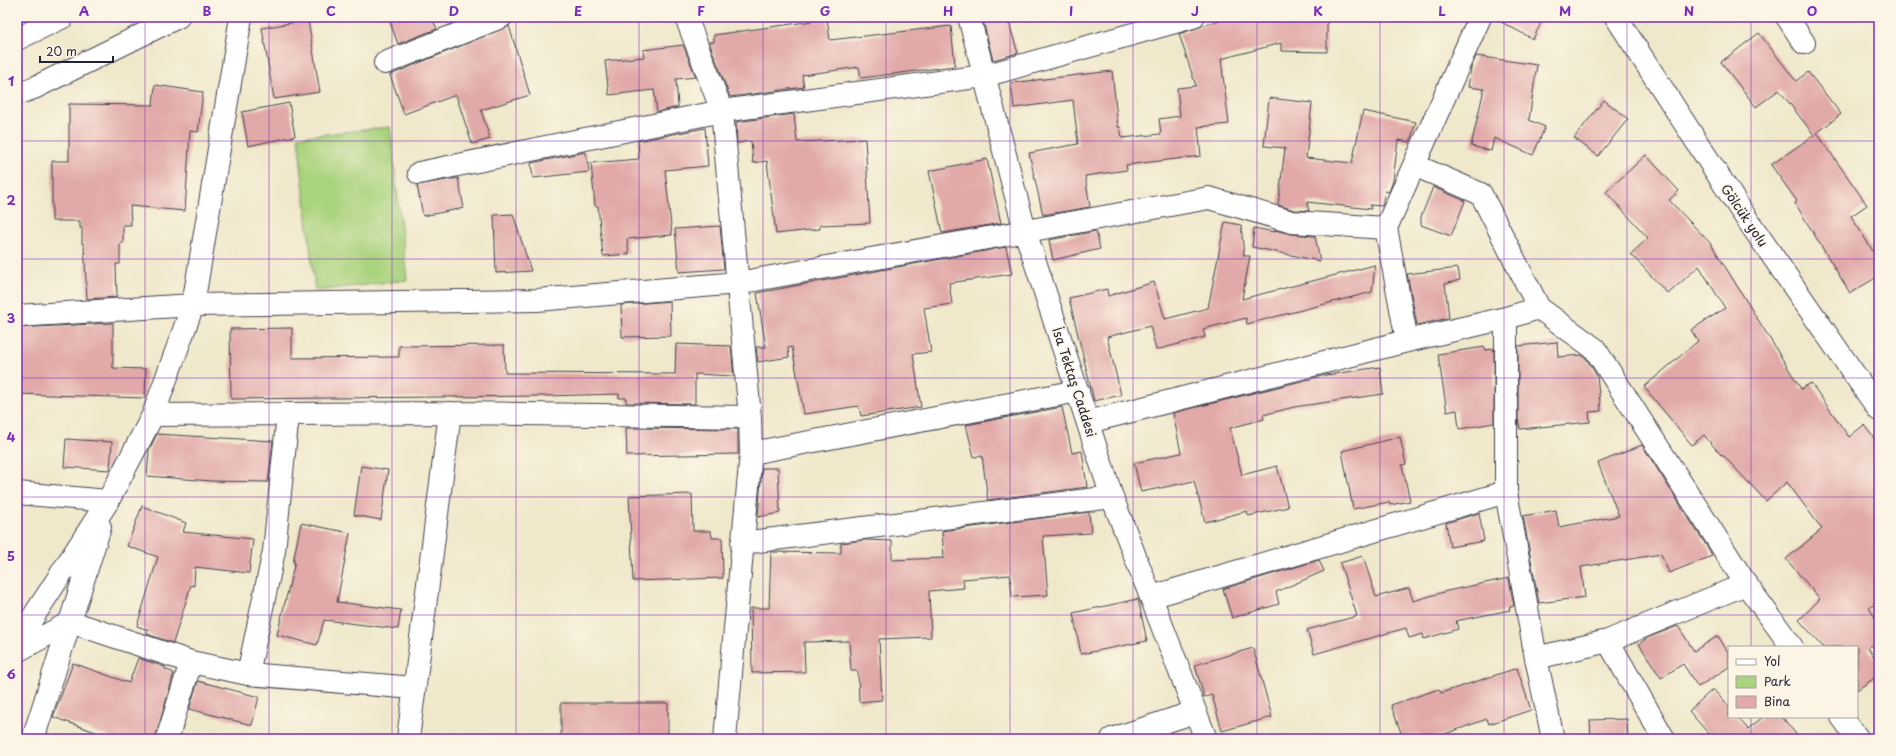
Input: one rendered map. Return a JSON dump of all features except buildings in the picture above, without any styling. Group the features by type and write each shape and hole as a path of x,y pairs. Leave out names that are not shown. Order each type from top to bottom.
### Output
{"main road":[{"path":"19,36 63,17"},
{"path":"17,94 34,88 178,17"},
{"path":"17,642 108,501 153,416 193,305 241,17"},
{"path":"385,63 501,17"},
{"path":"686,17 722,112 750,417 751,453 725,739"},
{"name":"İsa Tektaş Caddesi","path":"969,17 1025,231 1112,497 1206,739"},
{"path":"419,172 722,112 984,76 1193,17"},
{"path":"1407,341 1386,228 1480,17"},
{"name":"Gölcük yolu","path":"1616,17 1740,209 1879,410"},
{"path":"1787,17 1804,43"},
{"path":"1414,165 1481,194 1539,308 1595,349 1746,584 1791,646"},
{"path":"17,316 193,305 537,300 738,283 1209,198 1292,222 1386,228"},
{"path":"1088,422 1407,341 1506,318 1539,308"},
{"path":"1506,318 1506,492 1536,658 1553,739"},
{"path":"751,453 1078,391"},
{"path":"153,416 450,413 750,417"},
{"path":"408,739 450,413"},
{"path":"248,674 274,551 288,414"},
{"path":"1152,597 1506,492"},
{"path":"17,493 108,501"},
{"path":"742,543 1112,497"},
{"path":"33,739 108,501"},
{"path":"1536,658 1608,641 1746,584"},
{"path":"17,651 70,622 191,662 248,674 414,688"},
{"path":"1608,641 1664,739"},
{"path":"167,739 191,662"},
{"path":"1112,739 1195,712"},
{"path":"1843,718 1858,739"}],"green space":[{"path":"390,127 407,280 315,291 298,137"}]}
